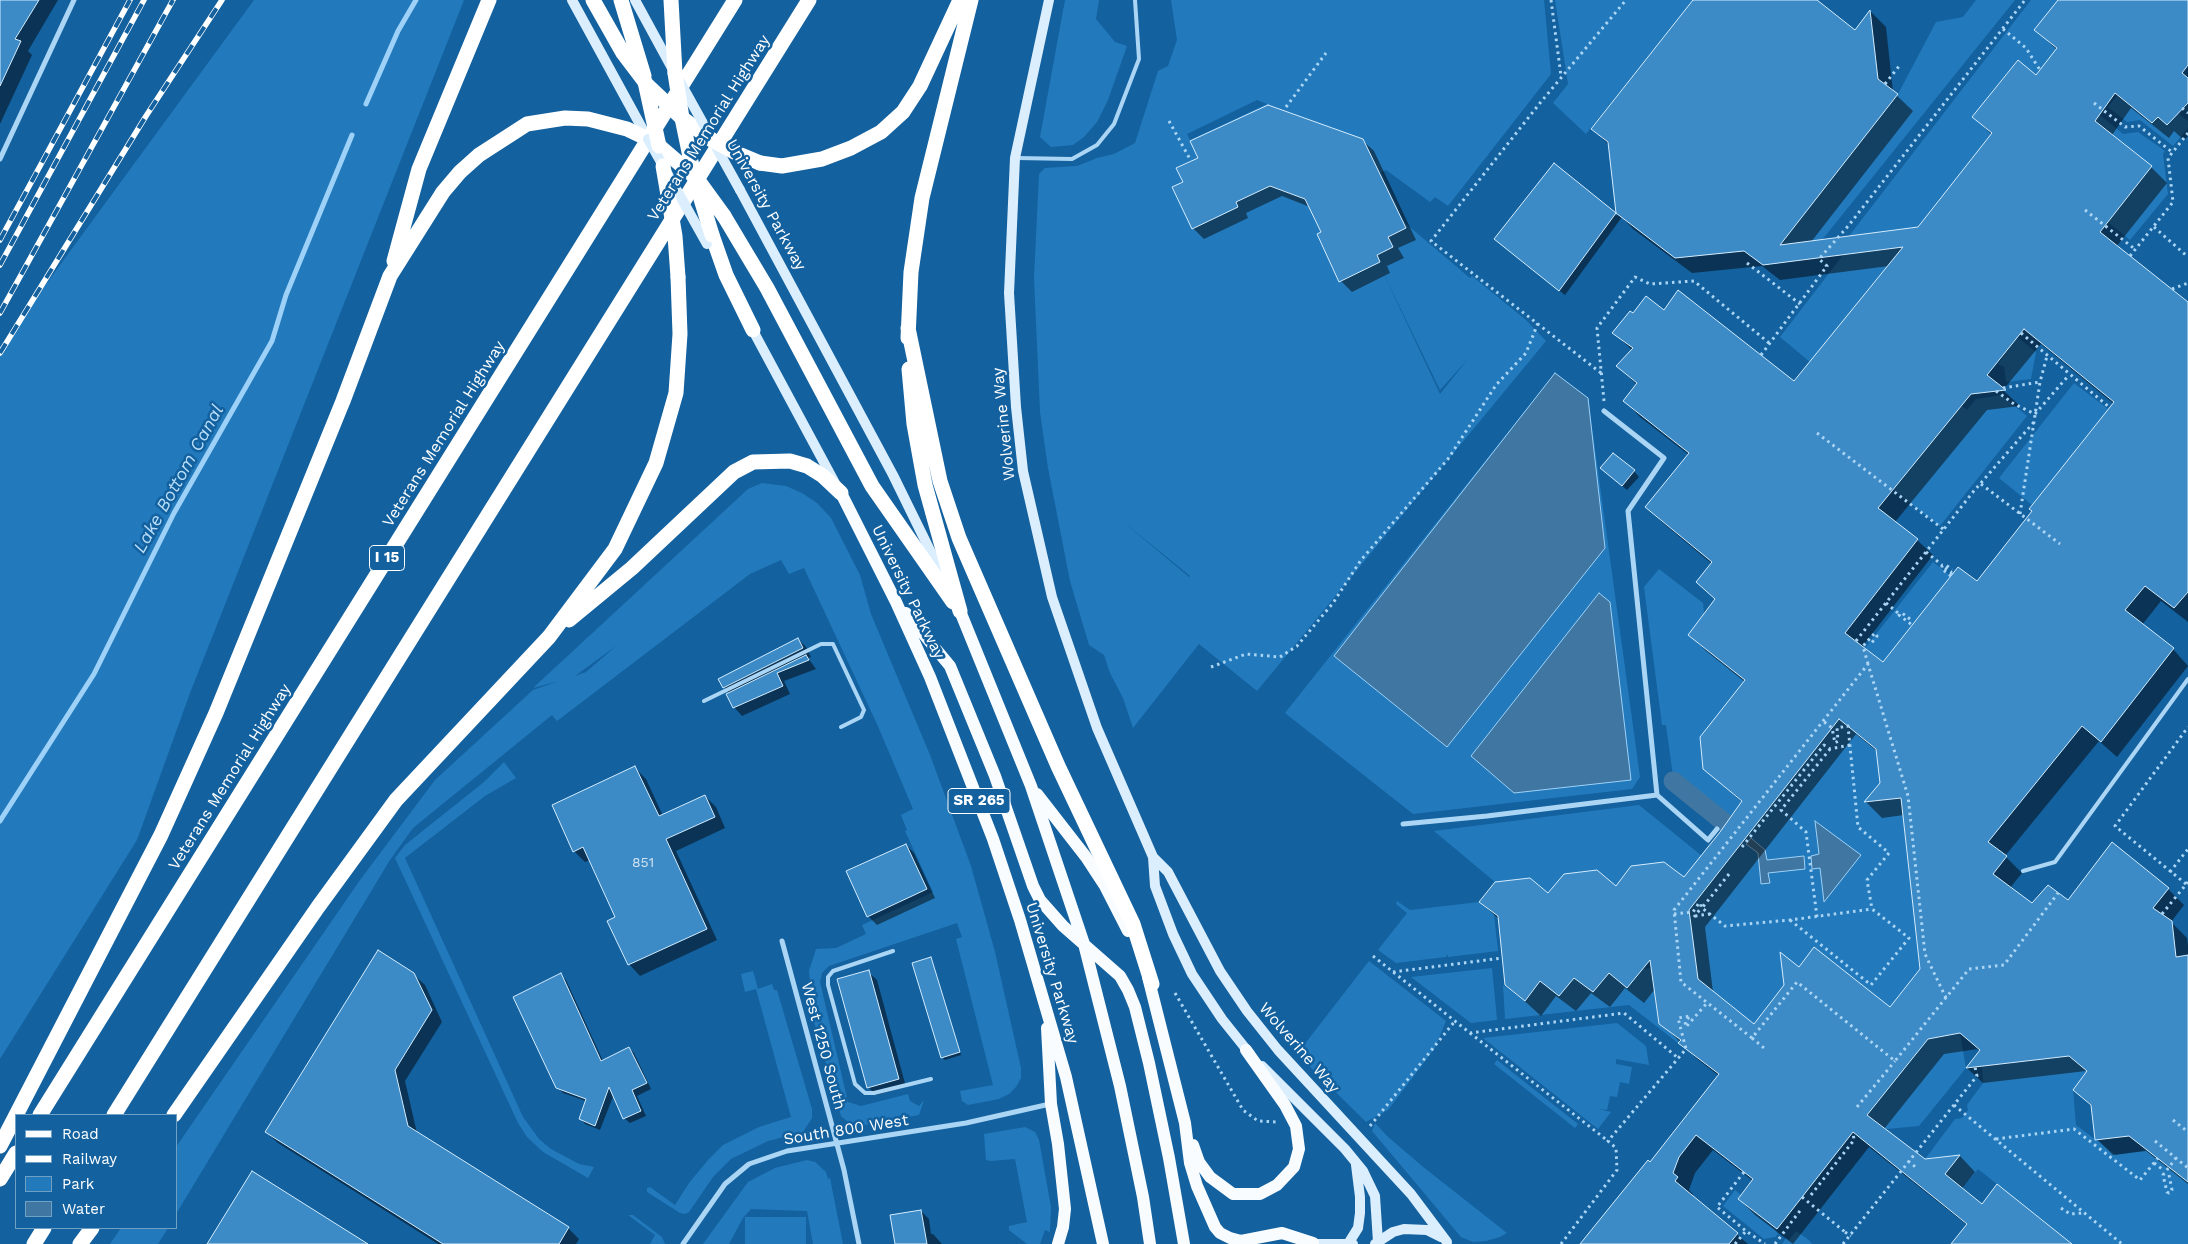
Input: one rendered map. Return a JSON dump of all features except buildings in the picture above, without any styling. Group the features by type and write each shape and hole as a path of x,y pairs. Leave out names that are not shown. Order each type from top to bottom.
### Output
{"highway":[{"path":"17,1114 161,835 216,713 339,410 390,276 419,169 489,0"},
{"path":"593,0 614,38 640,72 682,118 712,140 745,157 760,163 782,166 822,158 859,144 881,132 903,112 920,86 960,0"},
{"path":"175,1114 318,907 396,800 549,637 615,549 656,463 676,393 680,334 675,236 663,166 654,143 640,72 621,0"},
{"name":"Veterans Memorial Highway","path":"41,1114 735,0"},
{"name":"Veterans Memorial Highway","path":"115,1114 809,0"},
{"path":"960,611 930,503 920,457 910,391 908,328 910,272 922,198 971,0"},
{"path":"671,7 675,73 682,118 709,240 753,330"},
{"path":"390,276 443,192 460,172 479,155 527,124 564,118 579,118 604,122 633,131 654,143 694,176 724,216 767,288 872,486 960,611"},
{"path":"908,328 936,465 948,507 1058,766 1133,924 1152,984"},
{"path":"549,637 632,568 734,472 753,462 790,461 807,466 823,476 841,493"},
{"path":"0,1146 15,1117"},
{"path":"0,1179 15,1155"},
{"path":"34,1244 43,1229"},
{"path":"80,1244 91,1229"}],"main road":[{"path":"572,0 623,92 654,143"},
{"name":"University Parkway","path":"635,0 740,190 893,475 960,611 1031,786 1084,944 1120,1086 1141,1188 1150,1244"},
{"name":"Wolverine Way","path":"1049,0 1015,158 1009,293 1013,373 1023,471 1052,597 1097,728 1153,857 1155,886 1172,934 1192,974 1222,1019 1246,1050 1363,1171 1374,1196 1377,1243"},
{"path":"663,166 709,240"},
{"name":"University Parkway","path":"753,330 841,493 896,602 930,677 980,803 1020,920 1046,1005 1066,1077 1103,1244"},
{"path":"896,602 950,666 995,776 1033,886 1040,900 1050,913 1120,976 1135,1007 1169,1158 1184,1244"},
{"path":"1031,786 1086,857 1105,886 1152,984 1185,1122 1199,1162 1217,1183 1233,1194 1260,1194 1277,1185 1297,1159 1299,1149 1298,1131 1285,1105 1246,1050"},
{"name":"Wolverine Way","path":"1153,857 1168,872 1220,971 1247,1011 1278,1050 1411,1194 1447,1243"},
{"path":"1046,1005 1051,1104 1065,1210 1058,1244"},
{"path":"1185,1122 1190,1163 1197,1186 1215,1227 1220,1233 1241,1241 1282,1233 1310,1243 1354,1244"},
{"path":"1348,1244 1358,1228 1360,1213 1360,1196 1355,1161"},
{"path":"1377,1243 1393,1232 1416,1228 1438,1235 1447,1243"}],"street":[{"path":"0,159 74,0"},
{"path":"1604,411 1664,458 1628,511 1657,795 1708,840 1717,829"},
{"path":"1404,824 1487,816 1657,795"},
{"name":"West 1250 South","path":"782,941 851,1198 859,1244"},
{"name":"South 800 West","path":"682,1244 725,1184 749,1164 787,1151 957,1125 1051,1104"}],"lane":[{"path":"1015,158 1072,159 1097,145 1114,124 1139,60 1135,0"},
{"path":"704,701 821,644 833,644 864,710 861,717 841,727"},
{"path":"2023,871 2056,862 2188,679"},
{"path":"893,950 833,971 828,977 828,985 855,1084 865,1093 874,1093 931,1080"}],"path":[{"path":"1551,0 1561,77"},
{"path":"1601,373 1432,240 1561,77 1626,0"},
{"path":"1761,355 1827,266 1819,259 1849,225 2025,0"},
{"path":"2004,29 2026,48 2040,70"},
{"path":"1286,107 1326,53"},
{"path":"1886,84 1900,66"},
{"path":"2094,103 2125,127 2139,126 2172,152"},
{"path":"2182,108 2188,113"},
{"path":"1169,121 1191,161"},
{"path":"2130,256 2173,202 2168,158 2188,132"},
{"path":"2085,210 2136,250"},
{"path":"2154,228 2188,257"},
{"path":"1747,263 1800,304"},
{"path":"1604,411 1598,328 1635,277 1650,284 1694,281 1769,343"},
{"path":"2172,289 2188,284"},
{"path":"1211,667 1246,654 1280,657 1297,646 1333,603 1360,560 1448,459 1496,385 1526,353 1538,323"},
{"path":"2021,333 2109,407"},
{"path":"2020,514 2040,382 2047,356"},
{"path":"2035,414 2069,375"},
{"path":"2003,388 2040,382"},
{"path":"1996,391 2014,404 2035,414"},
{"path":"1856,641 1943,529 2034,422"},
{"path":"1817,433 1943,529"},
{"path":"1981,484 2060,544"},
{"path":"1926,552 1943,566 1952,573 1953,570 1946,565 1942,566 1942,569 1951,576"},
{"path":"1886,603 1898,613"},
{"path":"1910,618 1902,613 1899,615 1912,625"},
{"path":"1870,645 1876,636 1875,633 1863,646 1908,796 1925,954 1946,998"},
{"path":"1860,637 1865,641"},
{"path":"1764,1048 1681,982 1674,910 1868,664"},
{"path":"1790,920 1871,985 1910,938 1872,909 1867,880 1889,853 1858,827 1848,726 1837,728 1838,741 1835,743 1832,728 1823,721"},
{"path":"2162,914 2187,883 2170,872 2114,826 2188,727"},
{"path":"1742,847 1824,745 1830,749"},
{"path":"1817,917 1806,832 1781,810 1830,749 1850,745"},
{"path":"2170,872 2188,849"},
{"path":"1729,874 1702,908 1725,926 1817,917 1872,909"},
{"path":"1857,1107 1969,969 2004,965 2058,893"},
{"path":"1674,914 1693,912 1699,903 1702,906 1694,917 1709,914"},
{"path":"1373,956 1616,1148 1617,1170 1561,1244"},
{"path":"1392,972 1502,958"},
{"path":"1752,1038 1797,982 1895,1061"},
{"path":"1175,993 1243,1110 1258,1121 1276,1122"},
{"path":"1608,1141 1686,1049 1678,1018 1690,1016 1685,1025 1688,1026 1707,1003"},
{"path":"1470,1033 1624,1014 1678,1058"},
{"path":"1370,1126 1455,1021"},
{"path":"1843,1244 1977,1076 1975,1067"},
{"path":"1954,1105 2122,1244"},
{"path":"2173,1120 2188,1132"},
{"path":"1996,1140 2074,1129 2140,1180 2158,1158"},
{"path":"1812,1195 1854,1140 1853,1132"},
{"path":"2155,1141 2188,1168"},
{"path":"2170,1175 2172,1190 2169,1193 2166,1190 2163,1175 2176,1158"},
{"path":"1908,1161 1918,1169"},
{"path":"2154,1163 2162,1169"},
{"path":"1744,1172 1718,1207 1765,1244"},
{"path":"1802,1197 1850,1236"},
{"path":"1775,1244 1802,1208"},
{"path":"2061,1208 2070,1214 2084,1213"},
{"path":"1735,1244 1746,1230"}],"green space":[{"path":"254,0 464,0 190,693 137,840 0,1059 0,347"},
{"path":"1065,0 1099,0 1096,19 1115,42 1127,46 1108,100 1097,122 1084,137 1073,145 1051,147 1040,137"},
{"path":"1171,0 1544,0 1551,74 1448,206 1435,197 1430,202 1386,170 1381,172 1405,223 1470,278 1472,276 1526,320 1546,341 1257,691 1199,644 1133,728 1123,698 1110,673 1104,655 1089,645 1070,581 1048,468 1040,412 1034,278 1039,174 1045,168 1077,166 1114,154 1135,143 1158,71 1168,66 1177,40","holes":["1257,100 1267,104 1190,140 1187,134","1380,266 1440,390 1468,359 1440,394","1121,520 1190,576 1189,577"]},
{"path":"1555,0 1693,0 1586,134 1553,103 1568,84"},
{"path":"1976,0 2015,0 1822,240 1780,245 1898,94 1936,22 1963,17"},
{"path":"2031,0 2058,0 2034,30 2057,48 2036,75 2017,60 1972,117 1992,133 1918,227 1849,236"},
{"path":"2117,96 2152,123 2158,117 2168,125 2178,113 2188,121 2188,128 2173,146 2140,120 2127,122 2108,107"},
{"path":"2090,107 2123,134 2138,132 2165,151 2163,154 2168,194 2130,240 2108,222 2152,166 2086,113"},
{"path":"1903,247 1810,362 1780,337 1843,255"},
{"path":"2017,337 2036,352 2031,379 2006,382 2004,367 1998,364"},
{"path":"1555,373 1588,398 1640,777 1632,789 1413,814 1285,713"},
{"path":"2074,383 2108,409 2032,505 1999,478"},
{"path":"2001,395 2027,416 1940,526 1893,490 1962,406 1967,410 1976,399"},
{"path":"762,483 786,486 802,493 817,503 831,518 860,575 871,614 930,755 971,866 995,952 1021,1068 1021,1078 1016,1087 1009,1094 999,1099 968,1105 962,1101 960,1091 993,1085 956,939 962,937 957,923 829,966 822,973 820,982 848,1102 861,1106 908,1094 910,1101 919,1106 924,1100 919,1115 854,1127 841,1116 809,1004 812,1001 809,971 816,949 836,948 866,934 862,925 933,892 905,831 907,830 901,815 913,809 877,724 804,568 789,574 781,560 750,574 557,721 552,715 413,828 390,860 178,1211 178,1144 360,880 435,780 533,690 559,681 533,688 748,489","holes":["616,646 586,672 575,676"]},
{"path":"1933,562 1951,576 1883,662 1865,648"},
{"path":"1659,569 1703,603 1704,613 1803,725 1732,697 1700,737 1703,769 1742,801 1727,821 1673,776 1666,725 1662,725 1644,587"},
{"path":"1839,719 1876,749 1881,783 1865,802 1901,798 1920,969 1890,1007 1814,947 1799,967 1780,953 1784,985 1754,1024 1698,979 1689,910"},
{"path":"504,762 516,778 485,796 405,858 523,1117 539,1139 551,1149 579,1164 594,1167 588,1178 543,1152 527,1137 518,1123 395,858 405,845 484,782"},
{"path":"1639,805 1702,856 1684,877 1664,862 1631,866 1616,886 1597,870 1564,874 1548,893 1530,878 1495,882 1434,831"},
{"path":"1397,901 1410,910 1479,902 1494,914 1498,951 1448,957 1448,954 1446,957 1396,963 1378,950 1407,913 1396,904"},
{"path":"1369,961 1446,1021 1435,1048 1388,1110 1366,1122 1297,1054"},
{"path":"1653,965 1655,1002 1657,1002 1681,1040 1678,1043 1629,1005 1505,1019 1503,985 1525,1001 1540,981 1559,996 1574,978 1593,992 1609,973 1627,988 1642,969 1651,968"},
{"path":"1492,968 1497,1020 1471,1023 1411,977"},
{"path":"753,971 758,989 772,984 774,990 777,990 812,1109 812,1118 803,1132 768,1141 731,1159 713,1177 689,1212 685,1214 680,1213 647,1192 647,1188 650,1187 675,1205 689,1183 723,1145 759,1127 791,1117 756,989 745,992 741,974"},
{"path":"1617,1023 1646,1046 1649,1065 1616,1059 1616,1064 1632,1067 1629,1084 1620,1082 1617,1097 1610,1096 1607,1110 1598,1109 1611,1112 1598,1129 1483,1038"},
{"path":"1960,1033 1966,1068 1919,1126 1887,1129 1867,1115 1928,1039"},
{"path":"2069,1056 2087,1071 2073,1090 2076,1125 2116,1155 2148,1150 2188,1182 2188,1244 2072,1244 1978,1169 1963,1188 1945,1174 1959,1155 1925,1159 1955,1119 1962,1118 1968,1110 1967,1105 1983,1083 1982,1066"},
{"path":"1497,1060 1578,1124 1575,1128 1494,1064"},
{"path":"1375,1123 1422,1166 1507,1233 1486,1241 1473,1242 1461,1237 1372,1131"},
{"path":"1025,1127 1035,1132 1039,1140 1051,1207 1050,1232 1045,1230 1040,1244 1027,1244 1009,1230 1009,1226 1027,1222 1015,1159 986,1160 984,1134"},
{"path":"807,1160 815,1162 826,1172 828,1179 830,1178 843,1244 813,1244 807,1211 751,1209 743,1218 729,1244 703,1244 748,1182 775,1168"},
{"path":"1735,1190 1741,1195 1738,1199 1774,1228 1778,1234 1775,1237 1764,1239 1723,1206"},
{"path":"628,1215 633,1215 662,1237 665,1244 650,1244 655,1235"},
{"path":"745,1217 806,1217 806,1244 745,1244"},
{"path":"120,1229 167,1229 158,1244 110,1244"},
{"path":"1796,1231 1812,1244 1782,1244 1786,1238 1789,1240"}],"water":[{"path":"1555,373 1588,398 1605,548 1447,747 1334,656"},
{"path":"1599,593 1610,602 1631,780 1514,793 1471,756"},
{"path":"1815,821 1861,855 1824,902 1820,868 1812,869 1811,856 1819,854"},
{"path":"1751,838 1765,850 1767,860 1804,856 1805,869 1768,873 1770,883 1761,884 1758,853 1746,844"}],"waterway":[{"name":"Lake Bottom Canal","path":"366,104 398,31 416,0"},
{"name":"Lake Bottom Canal","path":"0,821 94,674 174,513 272,341 286,295 352,135"},
{"path":"1673,781 1725,823"}],"railway":[{"path":"0,240 130,0"},
{"path":"0,265 144,0"},
{"path":"0,313 173,0"},
{"path":"0,353 146,116 222,0"}]}
